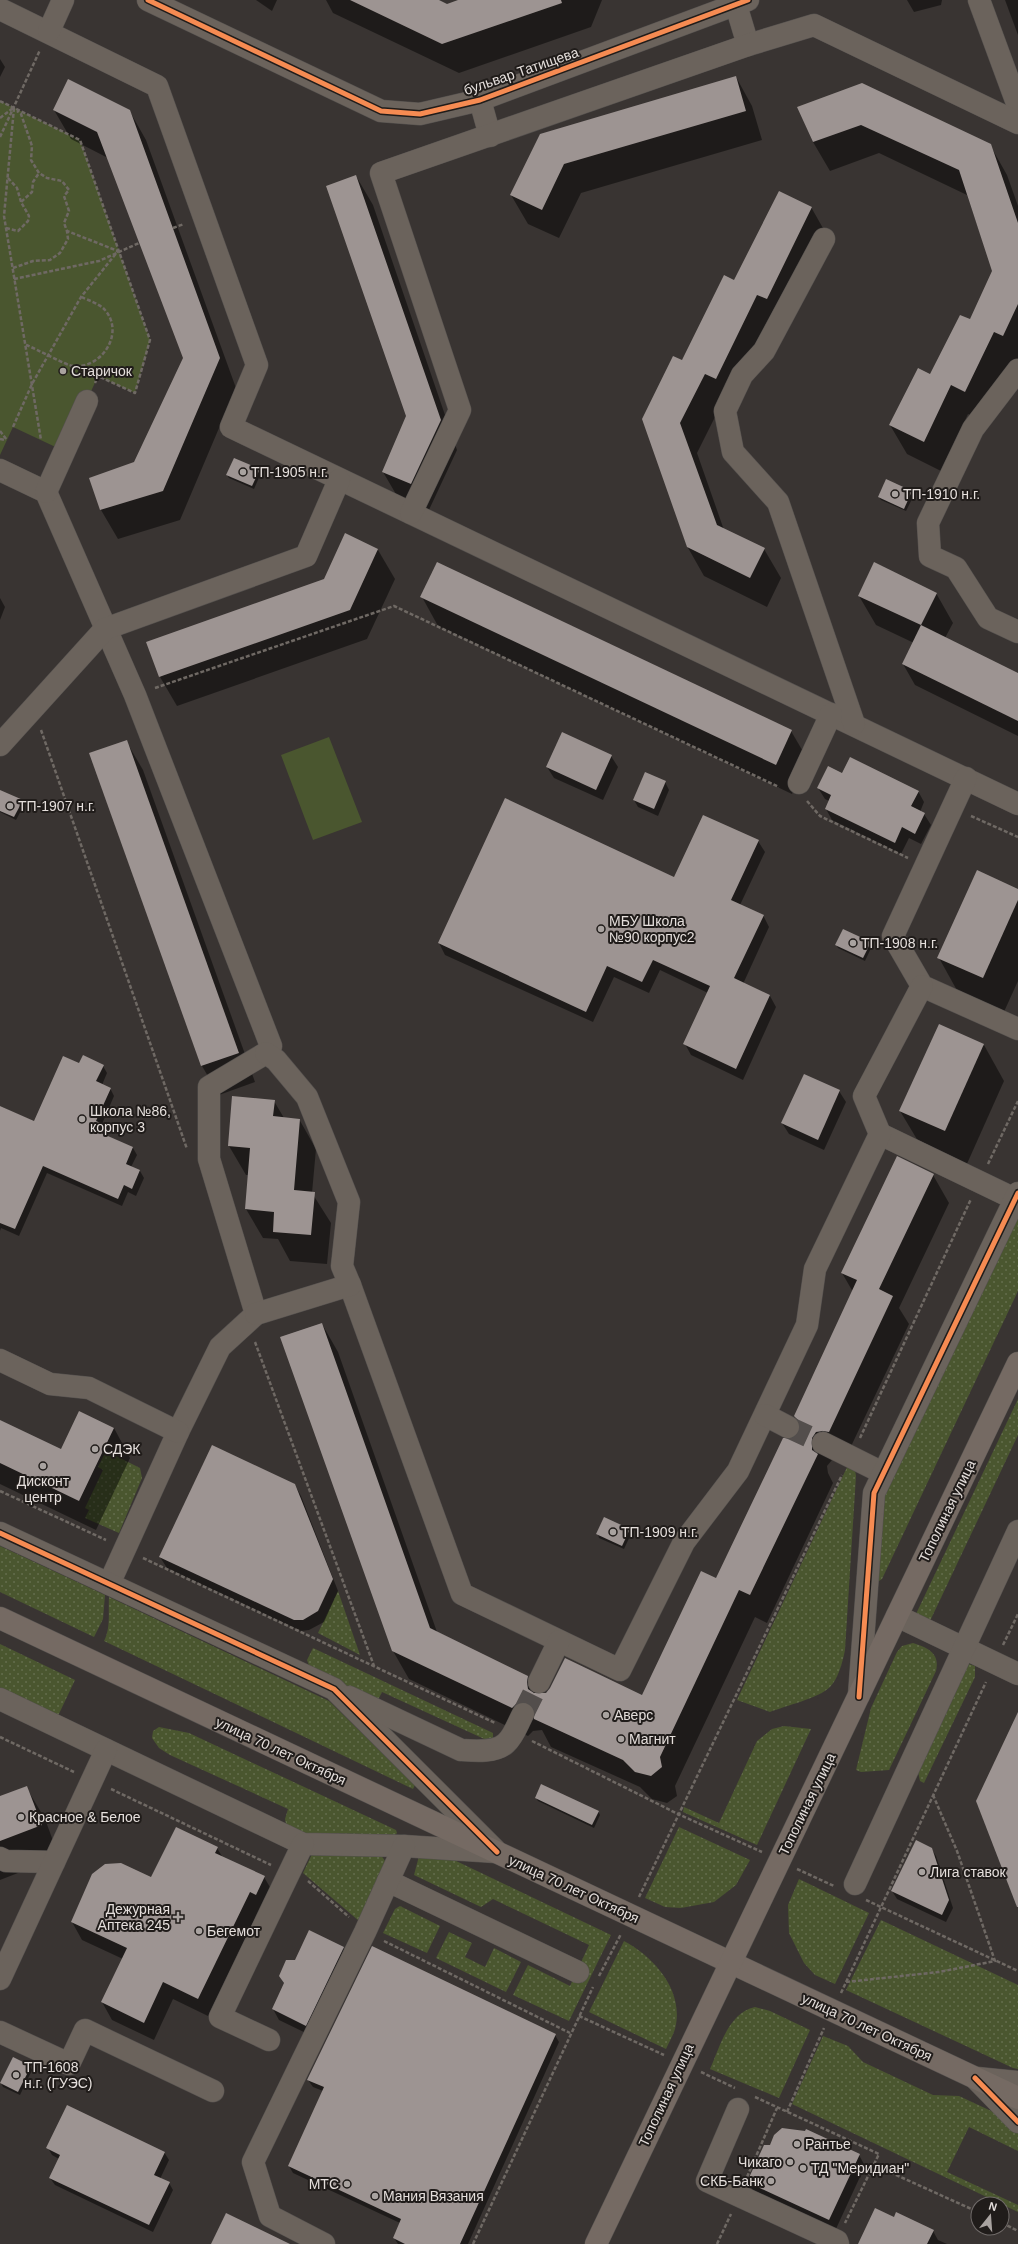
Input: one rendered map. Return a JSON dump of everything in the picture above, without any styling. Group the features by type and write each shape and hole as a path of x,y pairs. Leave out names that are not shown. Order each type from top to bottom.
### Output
{"main road":[{"name":"Тополиная улица","path":"596,2244 681,2063 859,1697 1018,1363"},
{"name":"улица 70 лет Октября","path":"0,1618 1018,2098"}],"street":[{"path":"49,31 63,0"},
{"name":"бульвар Татищева","path":"148,0 381,111 420,114 480,100 742,2"},
{"path":"979,0 1018,106"},
{"path":"742,2 748,45"},
{"path":"0,9 49,31 157,86 257,365 231,427 339,480 854,724 1018,804"},
{"path":"411,513 460,410 381,173 748,45 814,25 1018,123"},
{"path":"480,100 490,136"},
{"path":"824,239 764,351 742,375 725,411 733,452 778,502 854,724"},
{"path":"1018,370 973,429 928,523 930,556 956,568 988,618 1018,632"},
{"path":"46,492 87,401"},
{"path":"0,470 46,492 135,695 271,1046 266,1053 209,1087 209,1159 256,1314"},
{"path":"0,745 105,629 306,556 339,480"},
{"path":"796,791 831,714"},
{"path":"966,778 893,936 922,986 1018,1029"},
{"path":"859,1697 874,1493 1017,1196 979,1182 880,1134 864,1096 922,986"},
{"path":"266,1053 276,1060 307,1097 349,1202 342,1266 462,1594 620,1670 684,1542 738,1471 807,1325 815,1269 880,1134"},
{"path":"109,1584 178,1432 220,1347 256,1314 350,1285"},
{"path":"0,1360 50,1384 89,1388 178,1432"},
{"path":"765,1415 788,1426"},
{"path":"823,1443 883,1473"},
{"path":"852,1890 1018,1531"},
{"path":"0,1533 461,1750 477,1751 501,1747 507,1743 518,1723"},
{"path":"897,1616 1018,1674"},
{"path":"539,1682 559,1641"},
{"path":"334,1689 497,1852"},
{"path":"0,1699 302,1844 404,1846 497,1852"},
{"path":"0,1979 106,1750"},
{"path":"269,2040 220,2017 302,1844"},
{"path":"324,2244 270,2216 252,2162 365,1932 404,1846"},
{"path":"0,1858 6,1861 54,1862"},
{"path":"388,1881 578,1972"},
{"path":"0,2032 69,2064 85,2030 213,2091"},
{"path":"974,2078 1018,2082"},
{"path":"974,2078 1018,2122"},
{"path":"741,2097 706,2181 837,2242"}],"path":[{"path":"0,137 49,31"},
{"path":"0,101 80,140 150,340 135,394 98,376 87,401"},
{"path":"0,118 14,108"},
{"path":"13,268 33,261 50,260 60,253 68,239 67,230 64,223 69,211 64,196 69,190 62,181 47,178 39,173 31,160 32,146 21,114 14,108"},
{"path":"14,108 4,216 41,440"},
{"path":"22,202 32,192 33,182 39,173"},
{"path":"6,228 18,231 28,221 29,216 17,188 8,178"},
{"path":"67,230 118,251"},
{"path":"14,279 99,261 118,251 139,243"},
{"path":"13,427 32,384 80,297 118,251"},
{"path":"25,344 49,354 71,366 83,366 99,359 105,353 111,340 112,328 108,314 104,308 80,297"},
{"path":"0,431 7,440 0,439"},
{"path":"135,695 394,606 796,791 820,816 925,866"},
{"path":"952,807 1018,837"},
{"path":"473,2244 579,2016 630,1915 851,1457 1018,1101"},
{"path":"0,1491 126,1549 518,1723 678,1814 780,1861 852,1890 881,1907 1018,1971"},
{"path":"881,1907 1018,1614"},
{"path":"933,1795 957,1852 995,1961"},
{"path":"846,1982 939,1972 995,1961"},
{"path":"579,2016 681,2063 741,2097 879,2154 837,2242"},
{"path":"874,2165 970,2208"}],"green space":[{"path":"0,101 80,140 150,340 135,393 98,376 64,451 13,427 0,455"},
{"path":"329,737 362,822 313,840 281,755"},
{"path":"1018,1198 1018,1291 882,1579 876,1583 878,1492"},
{"path":"1018,1399 1018,1435 930,1621 916,1614"},
{"path":"106,1451 140,1468 142,1478 119,1533 85,1518 89,1510 85,1508 103,1470 98,1467"},
{"path":"849,1463 855,1470 856,1476 845,1650 838,1675 830,1687 818,1695 770,1712 737,1700"},
{"path":"0,1546 105,1595 103,1619 94,1637 0,1592"},
{"path":"338,1591 360,1655 318,1633"},
{"path":"109,1597 329,1701 415,1785 413,1789 104,1641 108,1631"},
{"path":"913,1643 932,1652 936,1660 936,1671 889,1770 861,1772 856,1770 871,1708 897,1652 902,1646"},
{"path":"0,1644 75,1680 57,1718 0,1691"},
{"path":"313,1648 493,1733 493,1743 382,1692 377,1702 311,1671 307,1660"},
{"path":"966,1663 975,1666 975,1677 924,1783 920,1781 915,1757"},
{"path":"784,1726 811,1729 757,1845 683,1812 684,1807 719,1823 757,1741 772,1729"},
{"path":"159,1727 189,1733 396,1830 397,1833 395,1835 301,1833 286,1824 285,1819 288,1809 170,1755 159,1748 152,1738 153,1731"},
{"path":"679,1827 750,1860 736,1885 714,1902 681,1908 665,1907 645,1898"},
{"path":"312,1854 381,1855 385,1861 385,1868 359,1921 303,1873"},
{"path":"419,1856 452,1859 611,1935 569,2021 513,1995 528,1965 570,1986 589,1945 493,1899 481,1907 414,1875"},
{"path":"799,1879 869,1913 835,1984 815,1975 804,1963 789,1933 788,1905"},
{"path":"400,1906 440,1926 427,1953 383,1933 395,1909"},
{"path":"881,1920 1018,1985 1018,2069 846,1990"},
{"path":"449,1932 472,1943 465,1957 485,1967 494,1948 521,1962 506,1992 436,1958"},
{"path":"624,1941 646,1956 656,1966 671,1989 677,2015 675,2029 666,2049 589,2012"},
{"path":"755,2007 770,2011 810,2030 779,2098 710,2069 726,2032 732,2023 746,2010"},
{"path":"823,2036 848,2046 863,2062 933,2095 959,2096 1002,2116 1018,2133 1018,2151 969,2127 947,2172 999,2196 985,2196 792,2104"},
{"path":"1010,2201 1018,2205 1018,2212 1010,2208"}],"building":[{"path":"350,0 439,0 447,4 458,0 561,0 562,3 442,44"},
{"path":"736,76 746,111 564,164 542,210 510,195 540,134"},
{"path":"68,79 130,110 220,358 163,491 100,510 89,478 134,462 183,358 97,132 53,110"},
{"path":"862,83 991,144 1018,223 1018,304 1003,336 994,332 965,392 951,385 924,442 889,425 918,368 930,374 960,315 970,319 992,271 959,170 861,125 813,142 797,107"},
{"path":"356,175 441,420 411,484 382,472 406,416 326,186"},
{"path":"779,191 812,207 767,299 757,295 716,379 705,374 680,423 717,525 765,548 750,578 687,547 642,419 673,356 682,360 724,275 734,280"},
{"name":"ТП-1905 н.г.","path":"234,458 260,469 252,486 226,475"},
{"name":"ТП-1910 н.г.","path":"886,479 912,491 904,509 878,497"},
{"path":"345,533 378,549 350,610 159,677 146,642 324,579"},
{"path":"437,562 792,730 776,765 420,597"},
{"path":"874,562 937,593 921,625 858,596"},
{"path":"921,625 1018,673 1018,721 902,664"},
{"path":"562,732 612,755 596,790 546,767"},
{"path":"127,740 239,1053 201,1066 89,753"},
{"path":"850,757 919,791 911,806 925,813 915,834 902,827 895,843 825,809 831,795 817,788 828,766 842,773"},
{"path":"645,772 666,781 654,809 633,800"},
{"name":"ТП-1907 н.г.","path":"0,790 23,800 14,817 0,811"},
{"name":"МБУ Школа №90 корпус2","path":"505,798 674,877 703,815 759,840 731,900 764,915 734,978 770,995 736,1069 683,1044 710,986 653,960 642,982 607,966 586,1012 438,943"},
{"path":"977,870 1018,889 1018,900 983,978 937,958"},
{"name":"ТП-1908 н.г.","path":"843,929 871,942 863,958 835,945"},
{"path":"939,1024 984,1044 945,1131 899,1111"},
{"path":"83,1055 104,1065 96,1081 111,1088 96,1121 105,1125 101,1133 133,1147 126,1164 140,1170 132,1189 124,1185 118,1199 43,1166 15,1229 0,1223 0,1106 34,1121 63,1056 79,1063"},
{"path":"804,1074 840,1090 818,1140 781,1123"},
{"path":"232,1096 275,1100 273,1116 300,1119 294,1190 315,1192 311,1235 273,1232 274,1212 245,1209 250,1148 228,1146"},
{"path":"897,1156 934,1174 879,1289 893,1296 829,1432 816,1432 812,1438 812,1450 818,1454 750,1595 739,1590 660,1757 662,1767 651,1776 635,1772 623,1760 534,1719 534,1708 528,1703 517,1703 512,1708 392,1651 280,1337 322,1323 430,1628 528,1676 528,1689 534,1693 546,1693 565,1658 642,1695 701,1571 716,1578 783,1438 794,1438 799,1432 799,1421 794,1416 857,1280 841,1273"},
{"path":"79,1411 114,1428 79,1501 0,1463 0,1420 61,1449"},
{"path":"212,1445 295,1484 333,1579 318,1611 303,1620 294,1620 159,1557"},
{"name":"ТП-1909 н.г.","path":"604,1517 630,1529 622,1546 596,1534"},
{"path":"1018,1712 1018,1907 1017,1907 976,1801"},
{"path":"541,1784 599,1811 592,1825 535,1798"},
{"path":"27,1786 42,1825 0,1841 0,1796"},
{"path":"176,1827 218,1847 215,1853 265,1876 256,1895 250,1892 198,1999 163,1982 144,2023 101,2002 127,1948 71,1922 92,1874 105,1864 121,1863 151,1877"},
{"path":"916,1840 932,1848 949,1900 942,1915 891,1891"},
{"path":"309,1930 344,1947 306,2026 272,2009 284,1983 279,1976 286,1960 295,1960"},
{"path":"372,1946 556,2034 460,2244 405,2244 393,2238 401,2219 288,2166 324,2087 307,2080"},
{"name":"ТП-1608 н.г. (ГУЭС)","path":"13,2057 31,2066 18,2092 0,2083"},
{"path":"67,2105 165,2152 154,2175 170,2182 149,2225 49,2178 60,2155 46,2148"},
{"name":"ТД \"Меридиан\"","path":"782,2128 805,2131 806,2129 860,2154 829,2220 747,2182 764,2145 770,2145 774,2135"},
{"path":"875,2208 894,2217 896,2212 934,2230 927,2244 858,2244"},
{"path":"226,2213 290,2244 211,2244"}],"tunnel":[{"path":"788,1427 823,1443"},
{"path":"523,1714 539,1682"}],"cycle path":[{"path":"148,0 381,111 420,114 480,100 748,0"},
{"path":"859,1697 874,1493 1018,1193"},
{"path":"0,1533 334,1689 497,1852"},
{"path":"975,2078 1018,2122"}],"place":[{"name":"Старичок","path":"63,371"},
{"name":"ТП-1905 н.г.","path":"243,472"},
{"name":"ТП-1910 н.г.","path":"895,494"},
{"name":"ТП-1907 н.г.","path":"10,806"},
{"name":"МБУ Школа №90 корпус2","path":"601,929"},
{"name":"ТП-1908 н.г.","path":"853,943"},
{"name":"Школа №86, корпус 3","path":"82,1119"},
{"name":"СДЭК","path":"95,1449"},
{"name":"Дисконт центр","path":"43,1466"},
{"name":"ТП-1909 н.г.","path":"613,1532"},
{"name":"Аверс","path":"606,1715"},
{"name":"Магнит","path":"621,1739"},
{"name":"Красное & Белое","path":"21,1817"},
{"name":"Лига ставок","path":"922,1872"},
{"name":"Дежурная Аптека 245","path":"178,1917"},
{"name":"Бегемот","path":"199,1931"},
{"name":"ТП-1608 н.г. (ГУЭС)","path":"16,2075"},
{"name":"Рантье","path":"797,2144"},
{"name":"Чикаго","path":"790,2162"},
{"name":"ТД \"Меридиан\"","path":"803,2168"},
{"name":"СКБ-Банк","path":"771,2181"},
{"name":"МТС","path":"347,2184"},
{"name":"Мания Вязания","path":"375,2196"}]}
